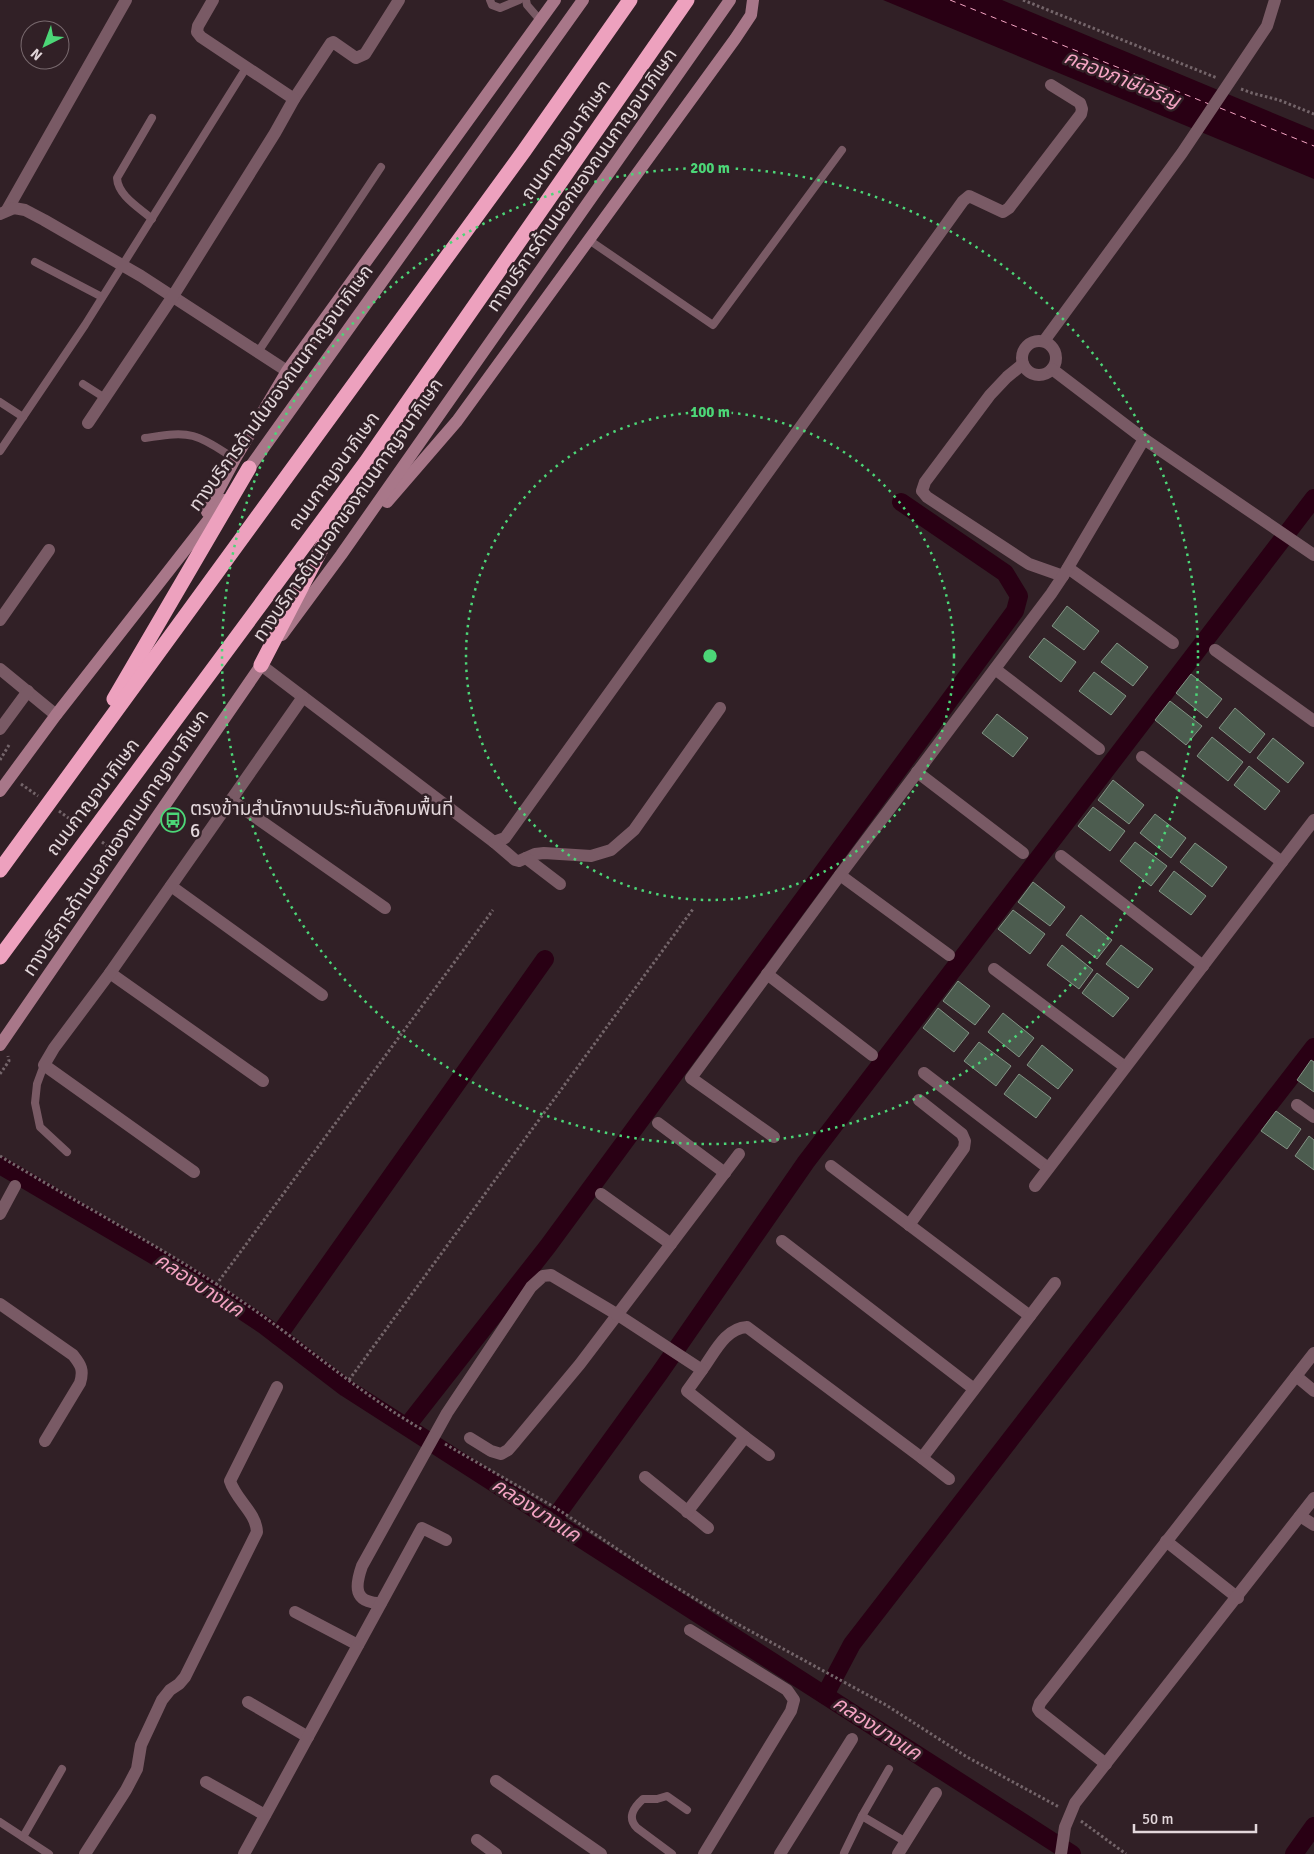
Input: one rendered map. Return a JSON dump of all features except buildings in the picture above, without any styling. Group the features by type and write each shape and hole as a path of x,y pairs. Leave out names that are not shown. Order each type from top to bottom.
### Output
{"highway":[{"name":"ถนนกาญจนาภิเษก","path":"0,870 524,151 630,0"},
{"name":"ถนนกาญจนาภิเษก","path":"0,957 366,462 687,0"},
{"path":"261,665 366,462"},
{"path":"71,772 250,468"}],"main road":[{"path":"192,541 236,459 287,371 554,0"},
{"name":"ทางบริการด้านในของถนนกาญจนาภิเษก","path":"0,791 56,715 250,468 583,0"},
{"name":"ทางบริการด้านนอกของถนนกาญจนาภิเษก","path":"0,1045 261,665 341,555 730,0"},
{"path":"341,555 457,420 735,39 751,16 753,0"}],"street":[{"path":"3,212 126,0"},
{"path":"213,0 198,26 197,32 201,37 294,99"},
{"path":"88,423 173,296 276,133 294,99 331,43 333,42 356,58 363,57 399,0"},
{"path":"1044,341 1182,153 1267,26 1276,0"},
{"path":"494,842 505,838 511,830 963,201 969,196 1003,212 1009,208 1081,114 1082,108 1080,103 1051,85"},
{"path":"3,212 14,208 25,210 173,296 287,371"},
{"path":"1044,341 1050,344 1056,354 1055,365 1044,375 1039,376 1029,372 1023,364 1021,358 1026,346 1031,342 1044,341"},
{"path":"1023,364 1006,377 990,395 925,482 922,492 1029,564 1065,572 1173,643"},
{"path":"1052,369 1144,439 1314,555"},
{"path":"774,1137 691,1078 1065,572 1144,439"},
{"path":"0,620 49,550"},
{"path":"1215,650 1314,721"},
{"path":"261,665 494,842 514,860 518,861 535,854 591,856 611,850 634,830 720,708"},
{"path":"0,669 56,715"},
{"path":"994,669 1099,749"},
{"path":"0,729 28,691"},
{"path":"194,1172 44,1065 54,1048 110,973 303,697"},
{"path":"1142,757 1282,862"},
{"path":"917,772 1024,853"},
{"path":"231,800 385,908"},
{"path":"1035,1186 1314,820"},
{"path":"1061,856 1203,966"},
{"path":"526,858 560,884"},
{"path":"840,875 949,954"},
{"path":"171,886 322,995"},
{"path":"994,969 1126,1066"},
{"path":"110,973 263,1081"},
{"path":"767,974 872,1055"},
{"path":"924,1073 1048,1168"},
{"path":"909,1224 964,1148 965,1141 962,1134 919,1100"},
{"path":"1297,1105 1314,1117"},
{"path":"658,1123 725,1173"},
{"path":"470,1438 491,1451 501,1454 508,1450 580,1364 739,1154"},
{"path":"831,1166 1030,1316"},
{"path":"0,1214 15,1186"},
{"path":"601,1194 671,1244"},
{"path":"782,1240 974,1389"},
{"path":"381,1603 368,1602 357,1590 356,1584 362,1566 447,1412 531,1287 543,1276 551,1275 618,1314 702,1370"},
{"path":"922,1458 1055,1283"},
{"path":"0,1304 73,1355 82,1366 83,1374 80,1383 45,1441"},
{"path":"769,1455 687,1391 729,1334 738,1328 747,1328 949,1479"},
{"path":"1106,1764 1040,1712 1038,1709 1040,1703 1314,1353"},
{"path":"1296,1376 1314,1391"},
{"path":"85,1854 126,1790 137,1769 141,1745 162,1700 185,1677 258,1532 257,1522 233,1491 230,1481 277,1387"},
{"path":"688,1512 745,1437"},
{"path":"645,1478 708,1528"},
{"path":"1060,1854 1065,1827 1075,1803 1238,1598 1314,1498"},
{"path":"1300,1516 1314,1525"},
{"path":"244,1854 422,1528 446,1540"},
{"path":"1166,1541 1238,1598"},
{"path":"295,1612 358,1645"},
{"path":"690,1630 787,1690 794,1700 791,1711 704,1854"},
{"path":"248,1702 308,1737"},
{"path":"780,1854 852,1740"},
{"path":"496,1781 601,1854"},
{"path":"206,1782 265,1815"},
{"path":"898,1854 936,1792"},
{"path":"477,1840 496,1854"}],"lane":[{"path":"490,0 492,6 500,8 519,0"},
{"path":"526,0 527,5 540,20"},
{"path":"0,451 123,266 246,68"},
{"path":"152,118 117,178 122,192 152,219"},
{"path":"589,240 712,325 842,150"},
{"path":"258,352 382,167"},
{"path":"35,262 102,297"},
{"path":"83,384 105,398"},
{"path":"0,402 23,417"},
{"path":"145,438 192,436 215,446 236,459"},
{"path":"44,1065 37,1084 35,1102 40,1127 67,1152"},
{"path":"22,1837 62,1769"},
{"path":"844,1853 862,1816 889,1769"},
{"path":"672,1854 637,1828 632,1823 631,1816 638,1804 643,1800 667,1796 687,1810"},
{"path":"862,1816 906,1842"},
{"path":"0,1822 49,1854"}],"path":[{"path":"1023,0 1225,82"},
{"path":"1234,86 1280,100 1314,114"},
{"path":"0,760 9,745"},
{"path":"16,780 39,797"},
{"path":"54,808 86,830"},
{"path":"101,842 124,858"},
{"path":"349,1380 694,909"},
{"path":"216,1285 493,910"},
{"path":"0,1074 8,1061 8,1056"},
{"path":"0,1156 179,1261 250,1306 349,1380 424,1431"},
{"path":"440,1440 556,1508 659,1576 732,1621 886,1705 967,1757 1070,1812 1126,1854"}],"water":[{"name":"คลองภาษีเจริญ","path":"883,0 1002,0 1314,130 1314,179"}],"waterway":[{"path":"553,1520 659,1374 806,1162 1314,498"},
{"path":"407,1426 548,1246 1015,611 1019,596 1005,573 901,502"},
{"path":"278,1336 545,959"},
{"path":"825,1695 852,1644 1314,1047"},
{"name":"คลองบางแค","path":"0,1165 199,1282 265,1326 346,1388 1072,1854"},
{"path":"1294,1854 1314,1826"}],"ferry route":[{"path":"950,0 1209,104"},
{"path":"1220,108 1314,146"}],"place":[{"name":"ตรงข้ามสำนักงานประกันสังคมพื้นที่ 6","path":"173,820"}]}
